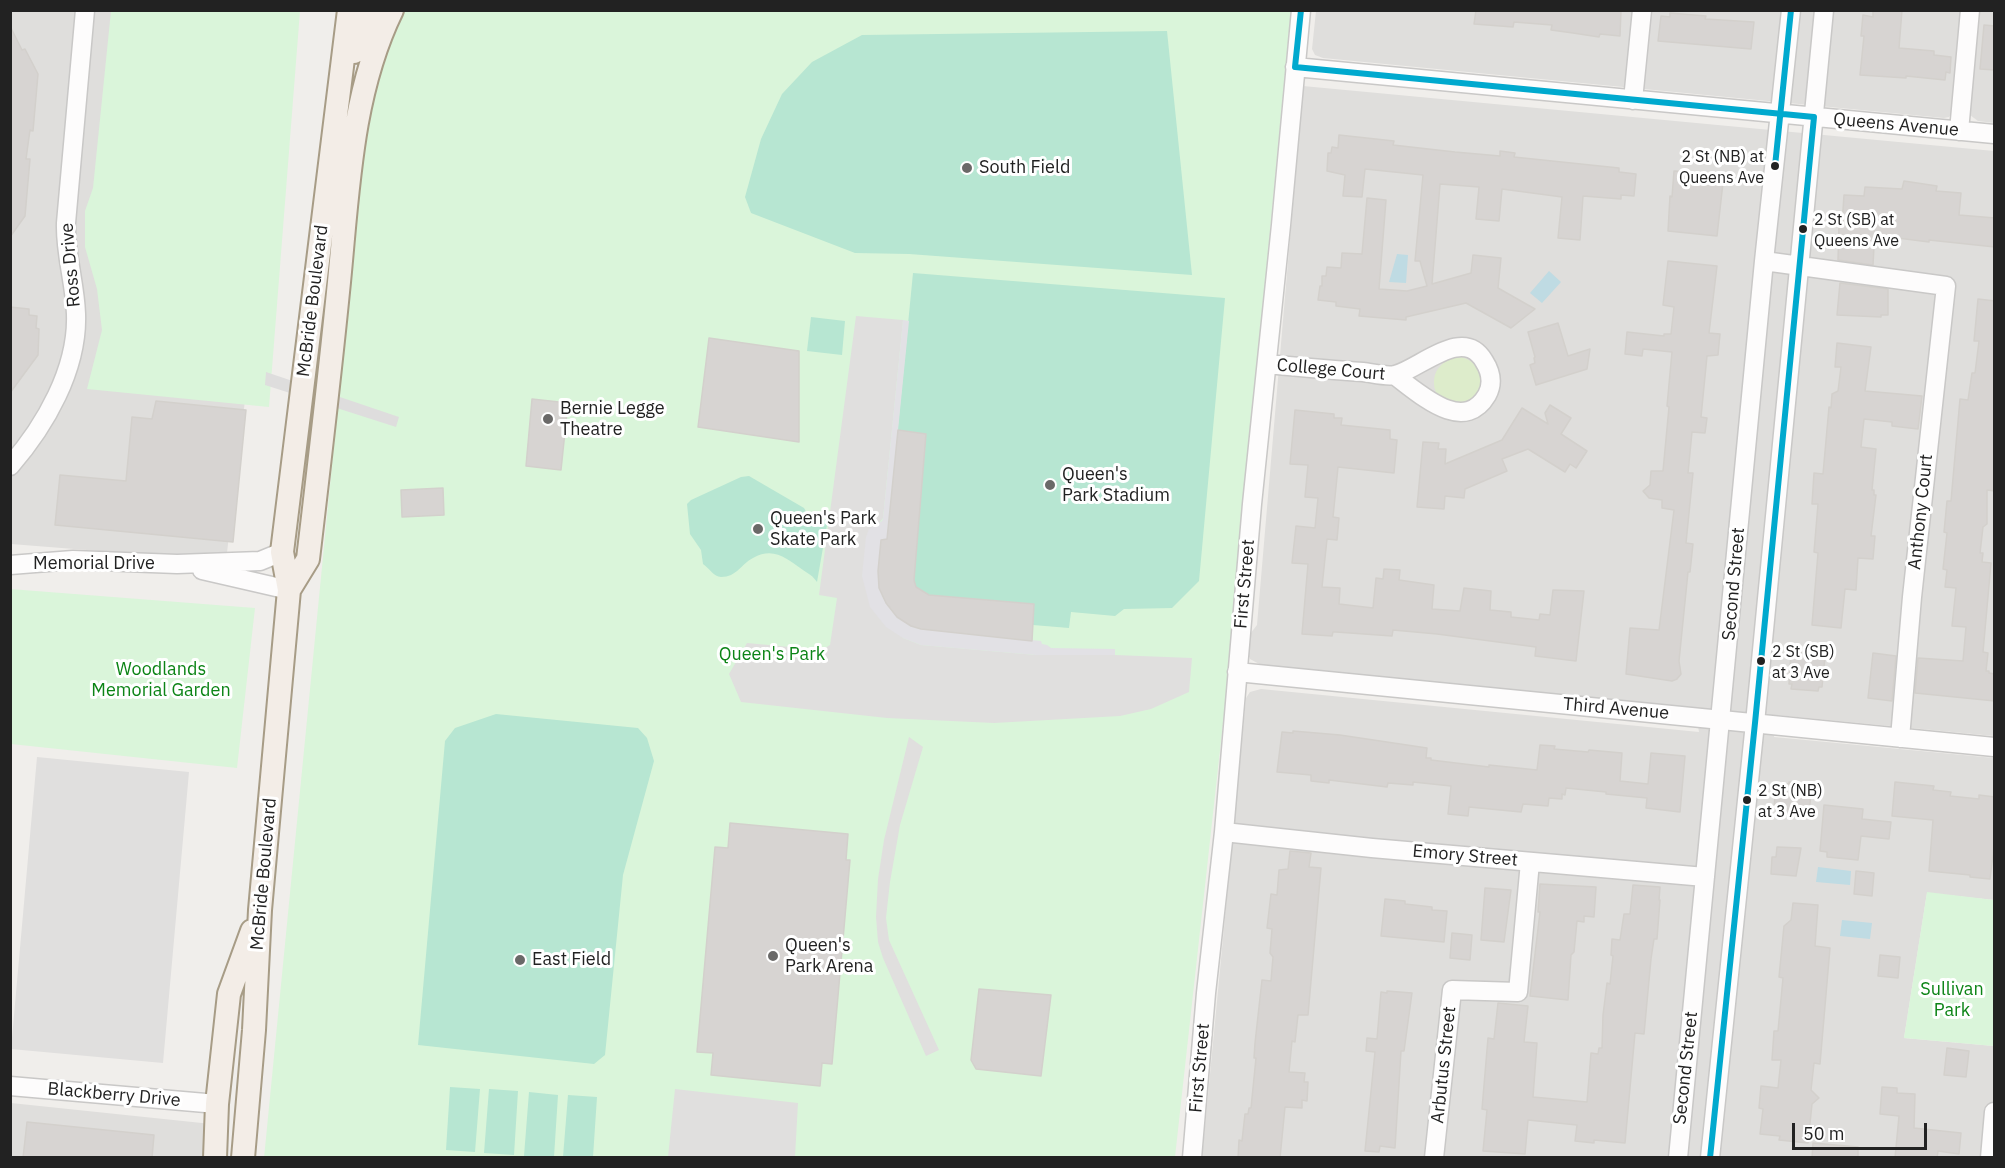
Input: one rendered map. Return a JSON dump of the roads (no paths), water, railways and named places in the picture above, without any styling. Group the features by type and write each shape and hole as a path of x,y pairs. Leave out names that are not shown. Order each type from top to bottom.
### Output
{"main road":[{"name":"McBride Boulevard","path":"243,1158 254,1030 260,910 289,590 282,552 349,10"},
{"path":"338,105 370,10"},
{"name":"McBride Boulevard","path":"289,590 308,559 338,296 350,167 365,85 392,10"},
{"path":"216,1158 217,1104 229,994 260,910"}],"street":[{"name":"Ross Drive","path":"10,466 31,441 51,409 62,383 73,345 76,316 67,252 66,223 85,10"},
{"name":"First Street","path":"1192,1158 1206,993 1224,832 1252,504 1301,10"},
{"path":"1633,100 1642,10"},
{"name":"Second Street","path":"1678,1158 1764,261 1791,10"},
{"name":"Second Street","path":"1710,1158 1824,10"},
{"path":"1959,131 1970,10"},
{"name":"Queens Avenue","path":"1295,67 1995,134"},
{"path":"1764,261 1799,266"},
{"name":"Anthony Court","path":"1799,266 1946,286 1912,597 1900,738"},
{"name":"College Court","path":"1267,364 1394,375 1445,410 1456,413 1469,411 1481,403 1488,394 1491,382 1489,369 1482,357 1461,347 1447,348 1394,375"},
{"name":"Memorial Drive","path":"10,565 73,560 177,564 260,561 282,552"},
{"name":"Memorial Drive","path":"177,564 289,590"},
{"name":"Third Avenue","path":"1237,672 1995,747"},
{"name":"Emory Street","path":"1224,832 1372,848 1705,877"},
{"name":"Arbutus Street","path":"1434,1158 1452,990 1518,992 1530,862"},
{"name":"Blackberry Drive","path":"10,1086 217,1104"},
{"path":"1990,1158 1995,1112"}],"water":[{"path":"1397,254 1408,255 1406,283 1389,282"},
{"path":"1549,271 1561,282 1542,303 1530,293"},
{"path":"1818,867 1851,871 1850,885 1816,882"},
{"path":"1842,920 1872,923 1870,939 1840,936"}],"place":[{"name":"2 St (NB) at Queens Ave","path":"1775,166"},
{"name":"South Field","path":"967,168"},
{"name":"2 St (SB) at Queens Ave","path":"1803,229"},
{"name":"Bernie Legge Theatre","path":"548,419"},
{"name":"Queen's Park Stadium","path":"1050,485"},
{"name":"Queen's Park Skate Park","path":"758,529"},
{"name":"2 St (SB) at 3 Ave","path":"1761,661"},
{"name":"2 St (NB) at 3 Ave","path":"1747,800"},
{"name":"Queen's Park Arena","path":"773,956"},
{"name":"East Field","path":"520,960"}],"park label":[{"name":"Queen's Park","path":"772,655"},
{"name":"Woodlands Memorial Garden","path":"161,680"},
{"name":"Sullivan Park","path":"1952,1000"}]}
